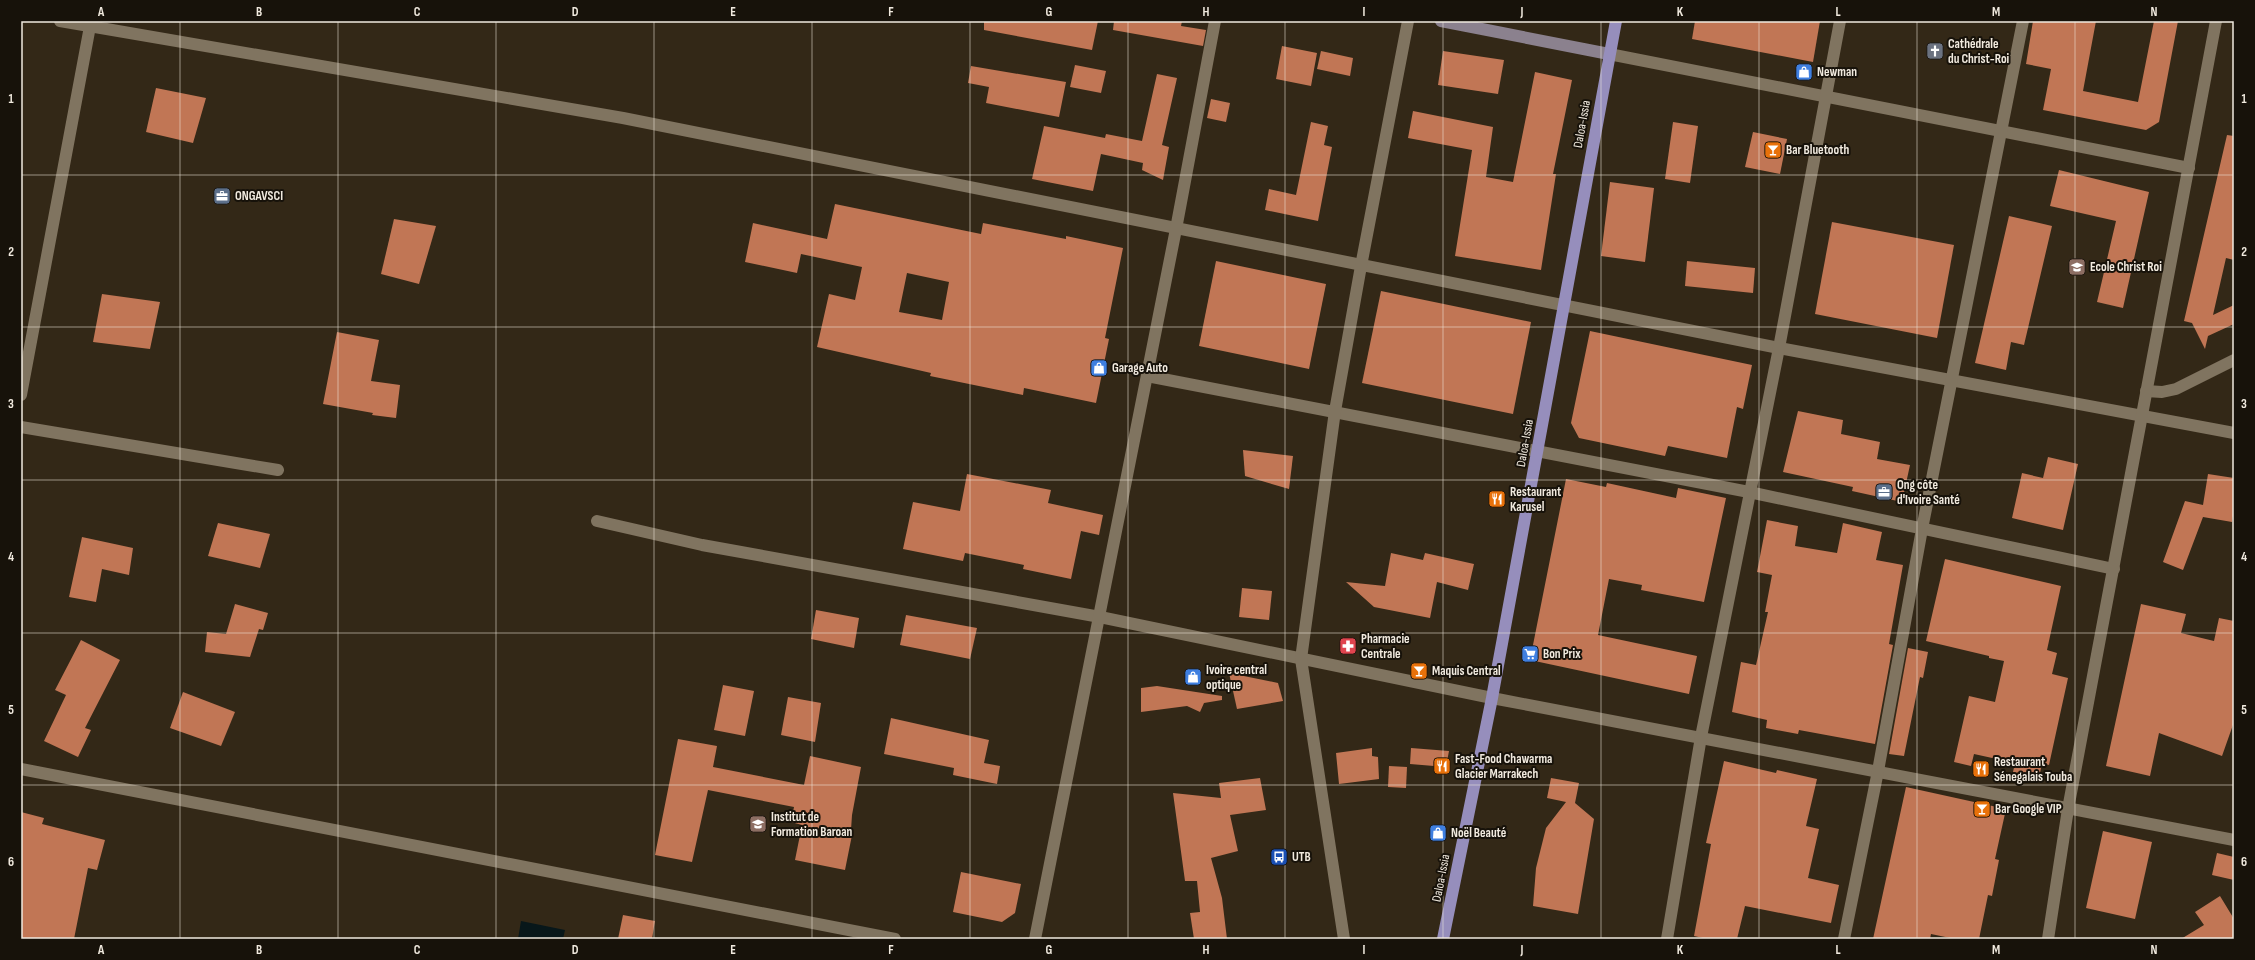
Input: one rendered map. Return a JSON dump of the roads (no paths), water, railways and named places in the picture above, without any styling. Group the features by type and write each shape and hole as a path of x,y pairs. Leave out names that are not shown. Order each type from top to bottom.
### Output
{"main road":[{"name":"Daloa-Issia","path":"1444,939 1492,698 1616,21"}],"street":[{"path":"60,21 90,24 623,118 1778,348 2234,433"},
{"path":"1035,939 1100,618 1215,21"},
{"path":"1344,939 1302,659 1335,411 1408,21"},
{"path":"1441,21 2188,168"},
{"path":"1667,939 1701,737 1778,348 1840,21"},
{"path":"1844,939 1878,771 1922,529 2023,21"},
{"path":"2048,939 2068,809 2216,21"},
{"path":"21,395 90,24"},
{"path":"2146,391 2162,392 2176,389 2234,360"},
{"path":"1147,376 1335,411 1537,452 1749,492 2114,569"},
{"path":"21,427 278,470"},
{"path":"597,521 702,545 1100,618 1492,698 2234,840"},
{"path":"21,769 895,939"}],"place":[{"name":"Cathédrale du Christ-Roi","path":"1935,51"},
{"name":"Newman","path":"1804,72"},
{"name":"Bar Bluetooth","path":"1773,150"},
{"name":"ONGAVSCI","path":"222,196"},
{"name":"Ecole Christ Roi","path":"2077,267"},
{"name":"Garage Auto","path":"1099,368"},
{"name":"Ong côte d'Ivoire Santé","path":"1884,492"},
{"name":"Restaurant Karusel","path":"1497,499"},
{"name":"Pharmacie Centrale","path":"1348,646"},
{"name":"Bon Prix","path":"1530,654"},
{"name":"Maquis Central","path":"1419,671"},
{"name":"Ivoire central optique","path":"1193,677"},
{"name":"Fast-Food Chawarma Glacier Marrakech","path":"1442,766"},
{"name":"Restaurant Sénegalais Touba","path":"1981,769"},
{"name":"Bar Google VIP","path":"1982,809"},
{"name":"Institut de Formation Baroan","path":"758,824"},
{"name":"Noël Beauté","path":"1438,833"},
{"name":"UTB","path":"1279,857"}]}
